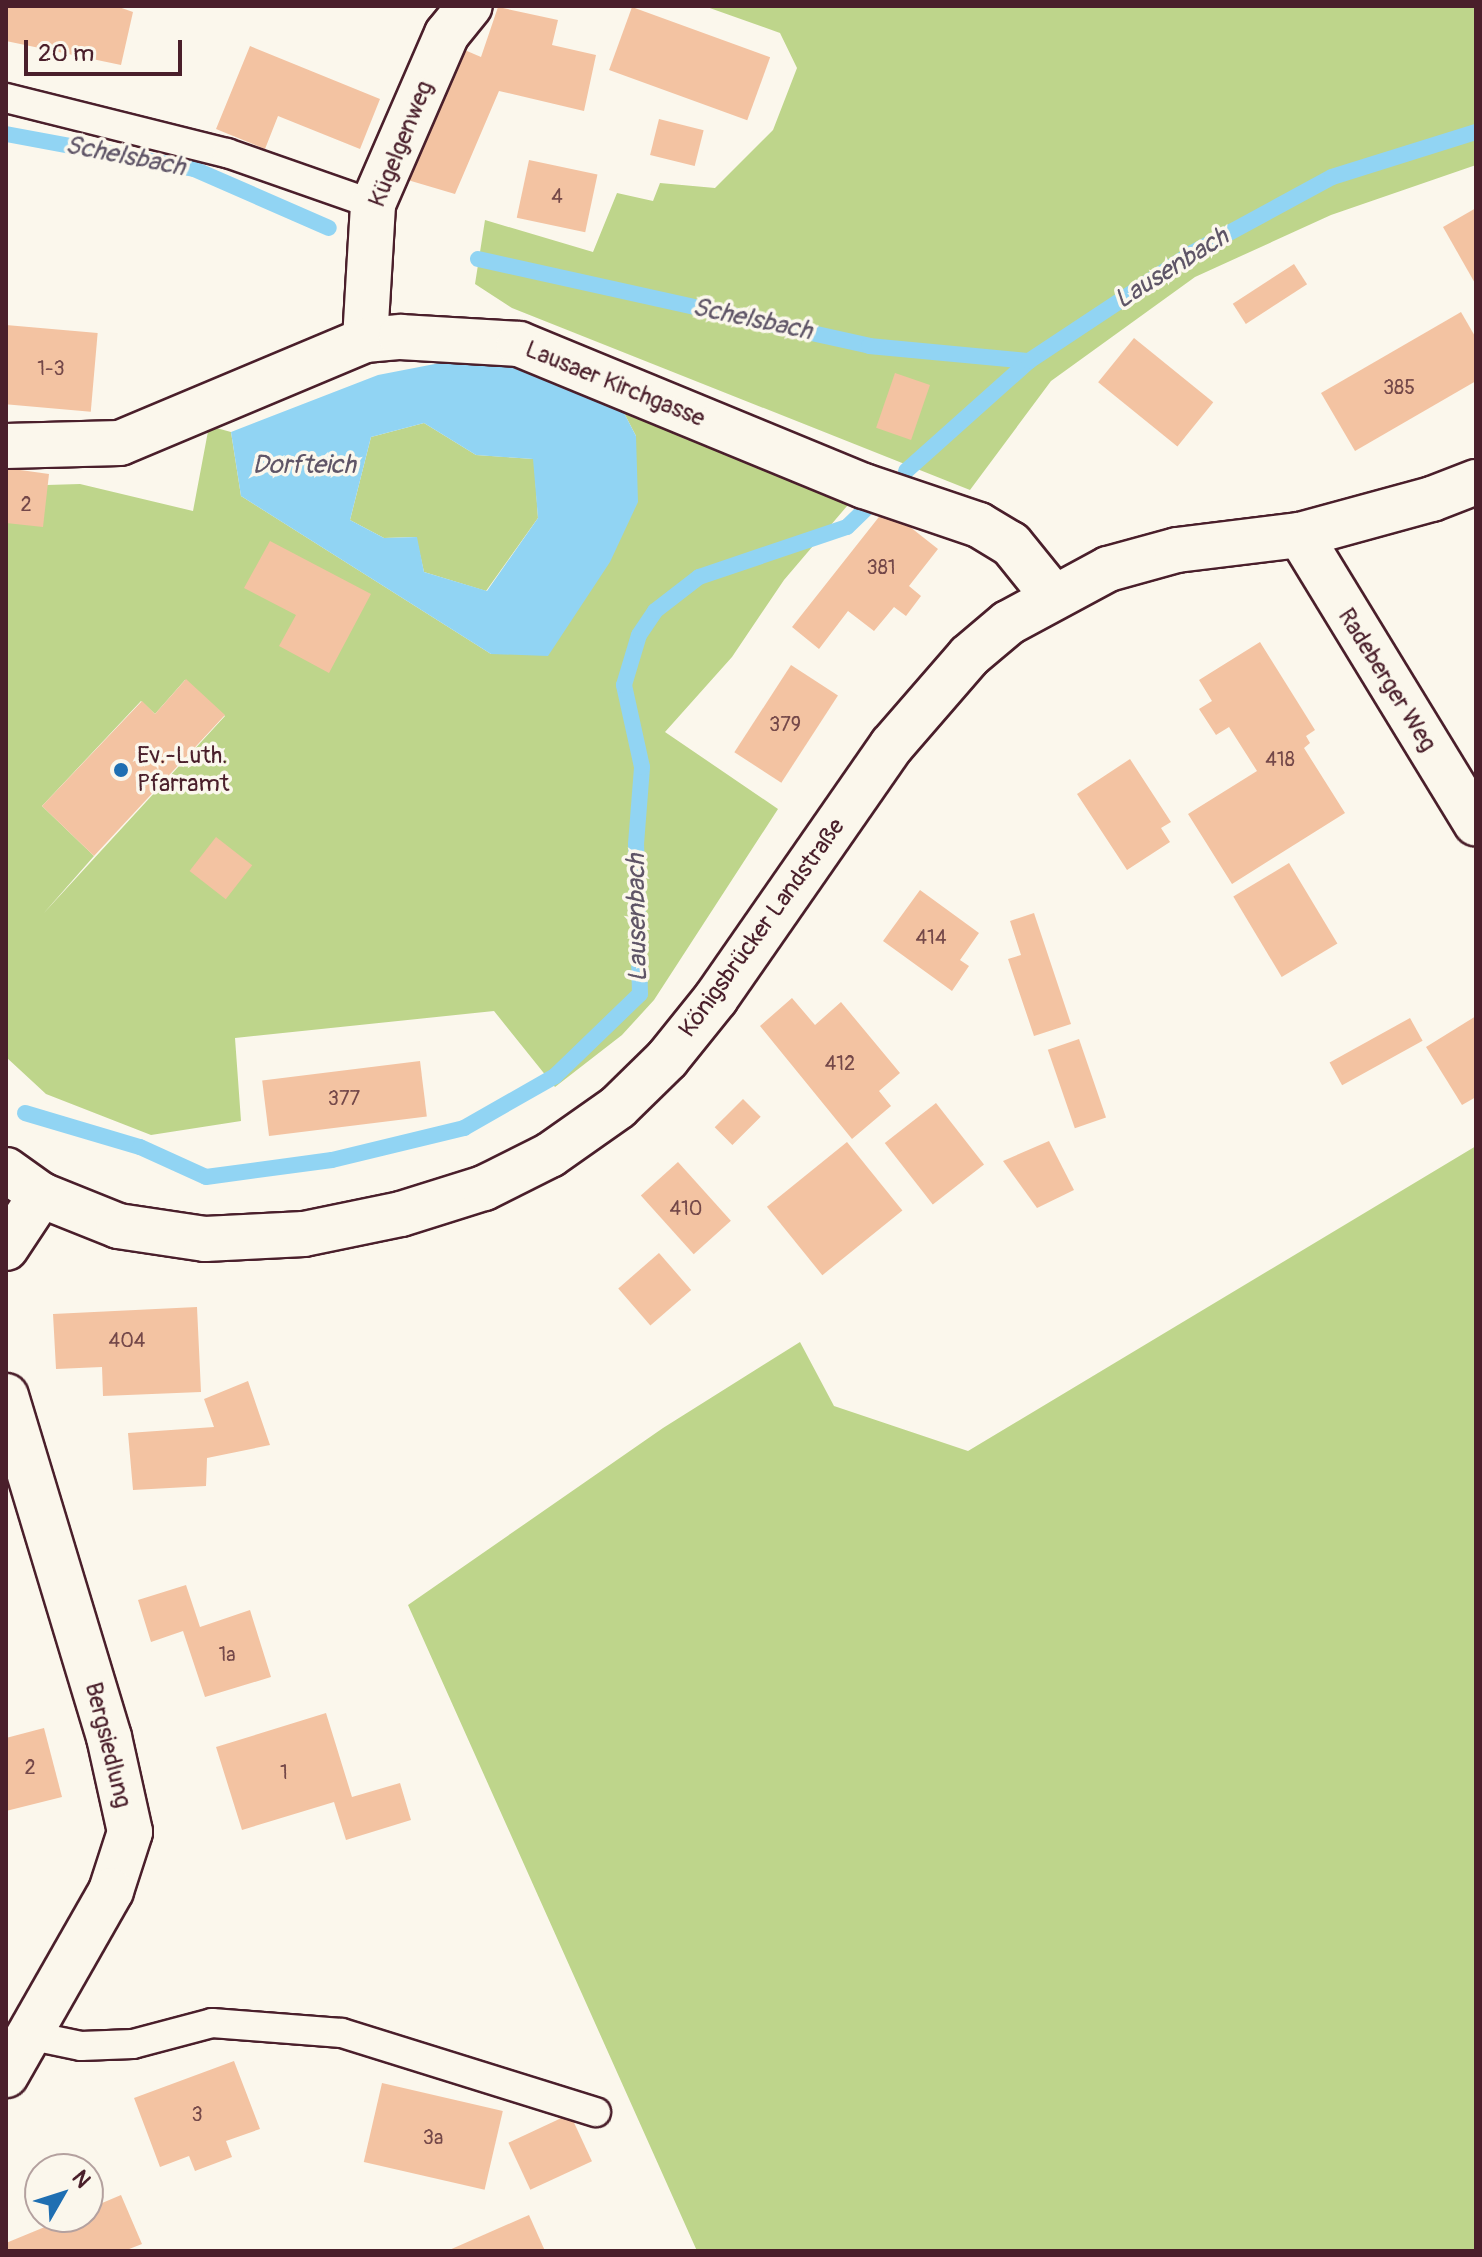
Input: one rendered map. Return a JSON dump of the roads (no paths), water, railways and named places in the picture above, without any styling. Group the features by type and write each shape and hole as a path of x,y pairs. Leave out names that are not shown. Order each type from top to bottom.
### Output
{"street":[{"name":"Kügelgenweg","path":"365,340 373,204 447,34 470,6"},
{"name":"Lausaer Kirchgasse","path":"6,446 120,443 365,340 401,337 519,344 864,486 979,525 1011,544 1053,596"},
{"name":"Königsbrücker Landstraße","path":"6,1170 41,1195 118,1226 205,1239 304,1234 401,1214 484,1188 550,1155 618,1107 667,1059 716,998 892,745 937,691 998,632 1053,596 1108,569 1177,550 1300,535 1432,499 1476,482"},
{"name":"Radeberger Weg","path":"1300,535 1476,823"},
{"path":"6,1248 41,1195"},
{"name":"Bergsiedlung","path":"6,1396 109,1737 130,1832 111,1891 33,2036 6,2075"}],"lane":[{"path":"6,98 227,153 373,204"},
{"path":"33,2036 81,2046 133,2044 212,2023 342,2033 596,2112"}],"water":[{"name":"Dorfteich","path":"440,363 502,364 591,392 623,411 636,436 638,502 610,562 548,656 491,654 241,496 231,432 378,375","holes":["424,423 476,455 533,459 538,518 487,591 424,572 417,537 384,538 350,520 371,437"]}],"waterway":[{"name":"Lausenbach","path":"906,471 1029,361 1192,253 1332,177 1476,132"},
{"name":"Schelsbach","path":"6,134 194,169 329,228"},
{"name":"Schelsbach","path":"478,259 869,346 1029,361"},
{"name":"Lausenbach","path":"25,1113 140,1147 206,1177 332,1160 464,1128 555,1076 640,994 636,844 642,767 624,685 639,635 655,611 699,577 847,527 871,504"}],"place":[{"name":"Ev.-Luth. Pfarramt","path":"121,770"}]}
